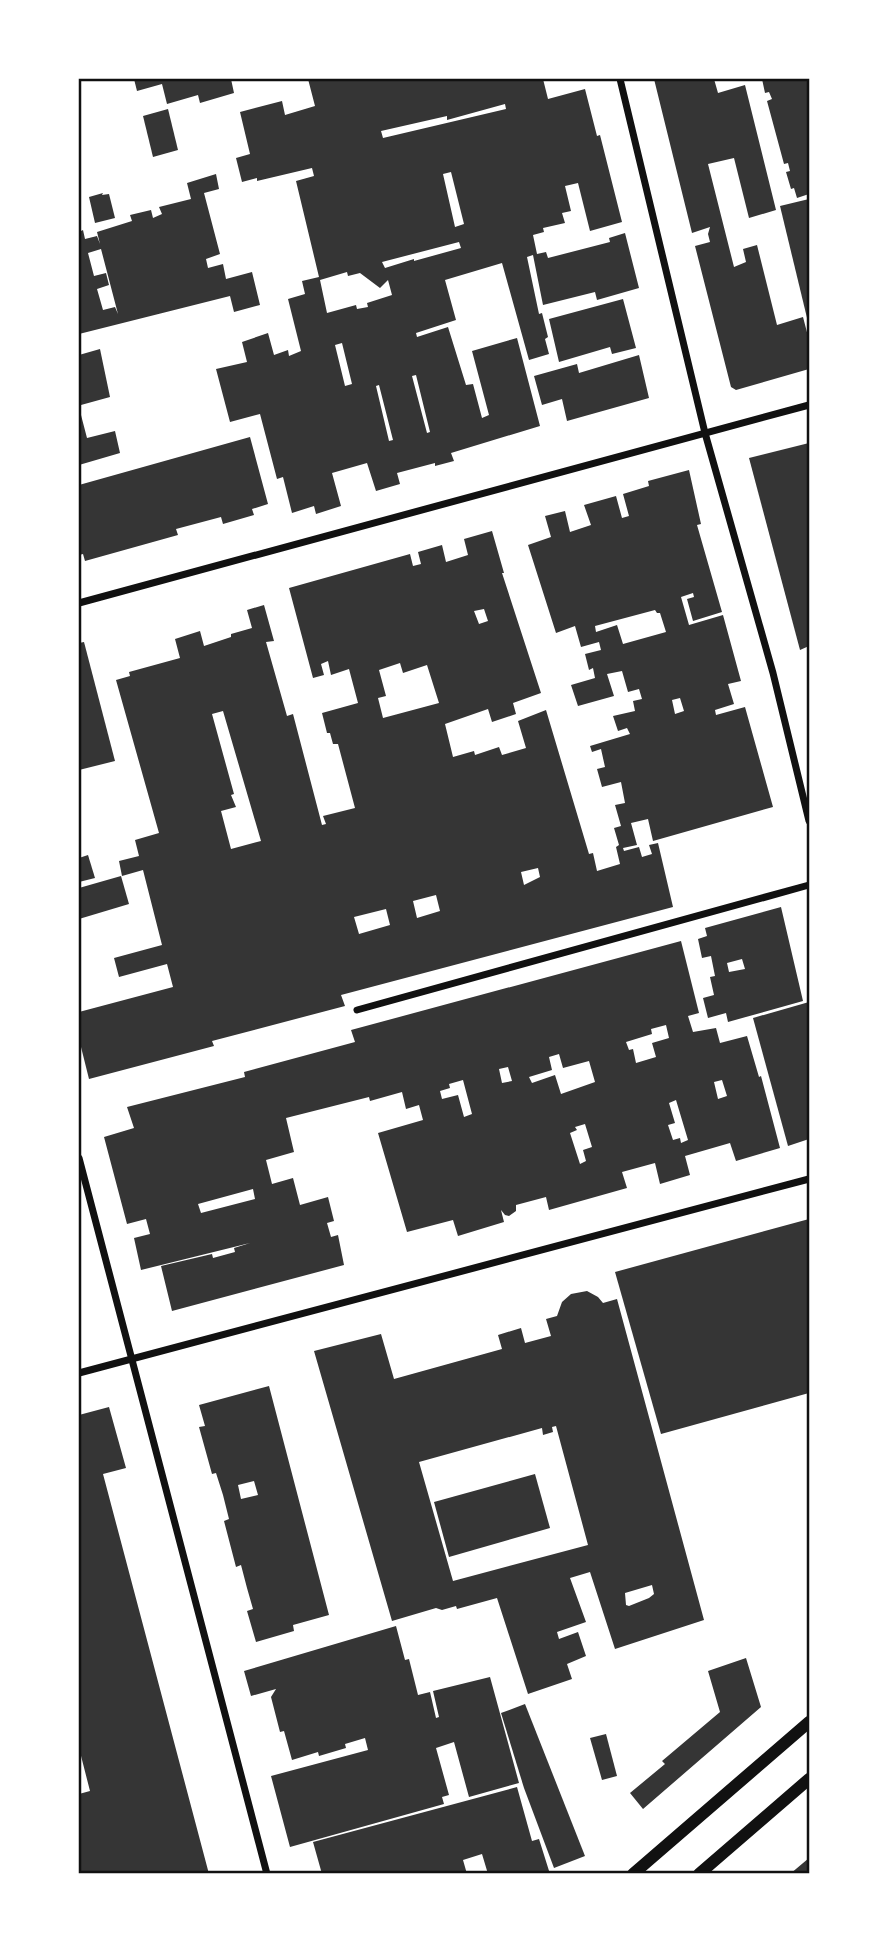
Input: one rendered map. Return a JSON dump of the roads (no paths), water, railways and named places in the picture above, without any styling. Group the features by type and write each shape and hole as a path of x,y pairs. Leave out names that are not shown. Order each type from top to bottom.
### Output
{"street":[{"path":"620,79 705,433 773,673 809,821"},
{"path":"79,603 809,405"},
{"path":"357,1010 809,886"},
{"path":"79,1158 267,1874"},
{"path":"79,1373 809,1179"},
{"path":"633,1874 697,1822 809,1722"},
{"path":"699,1874 809,1779"}]}
